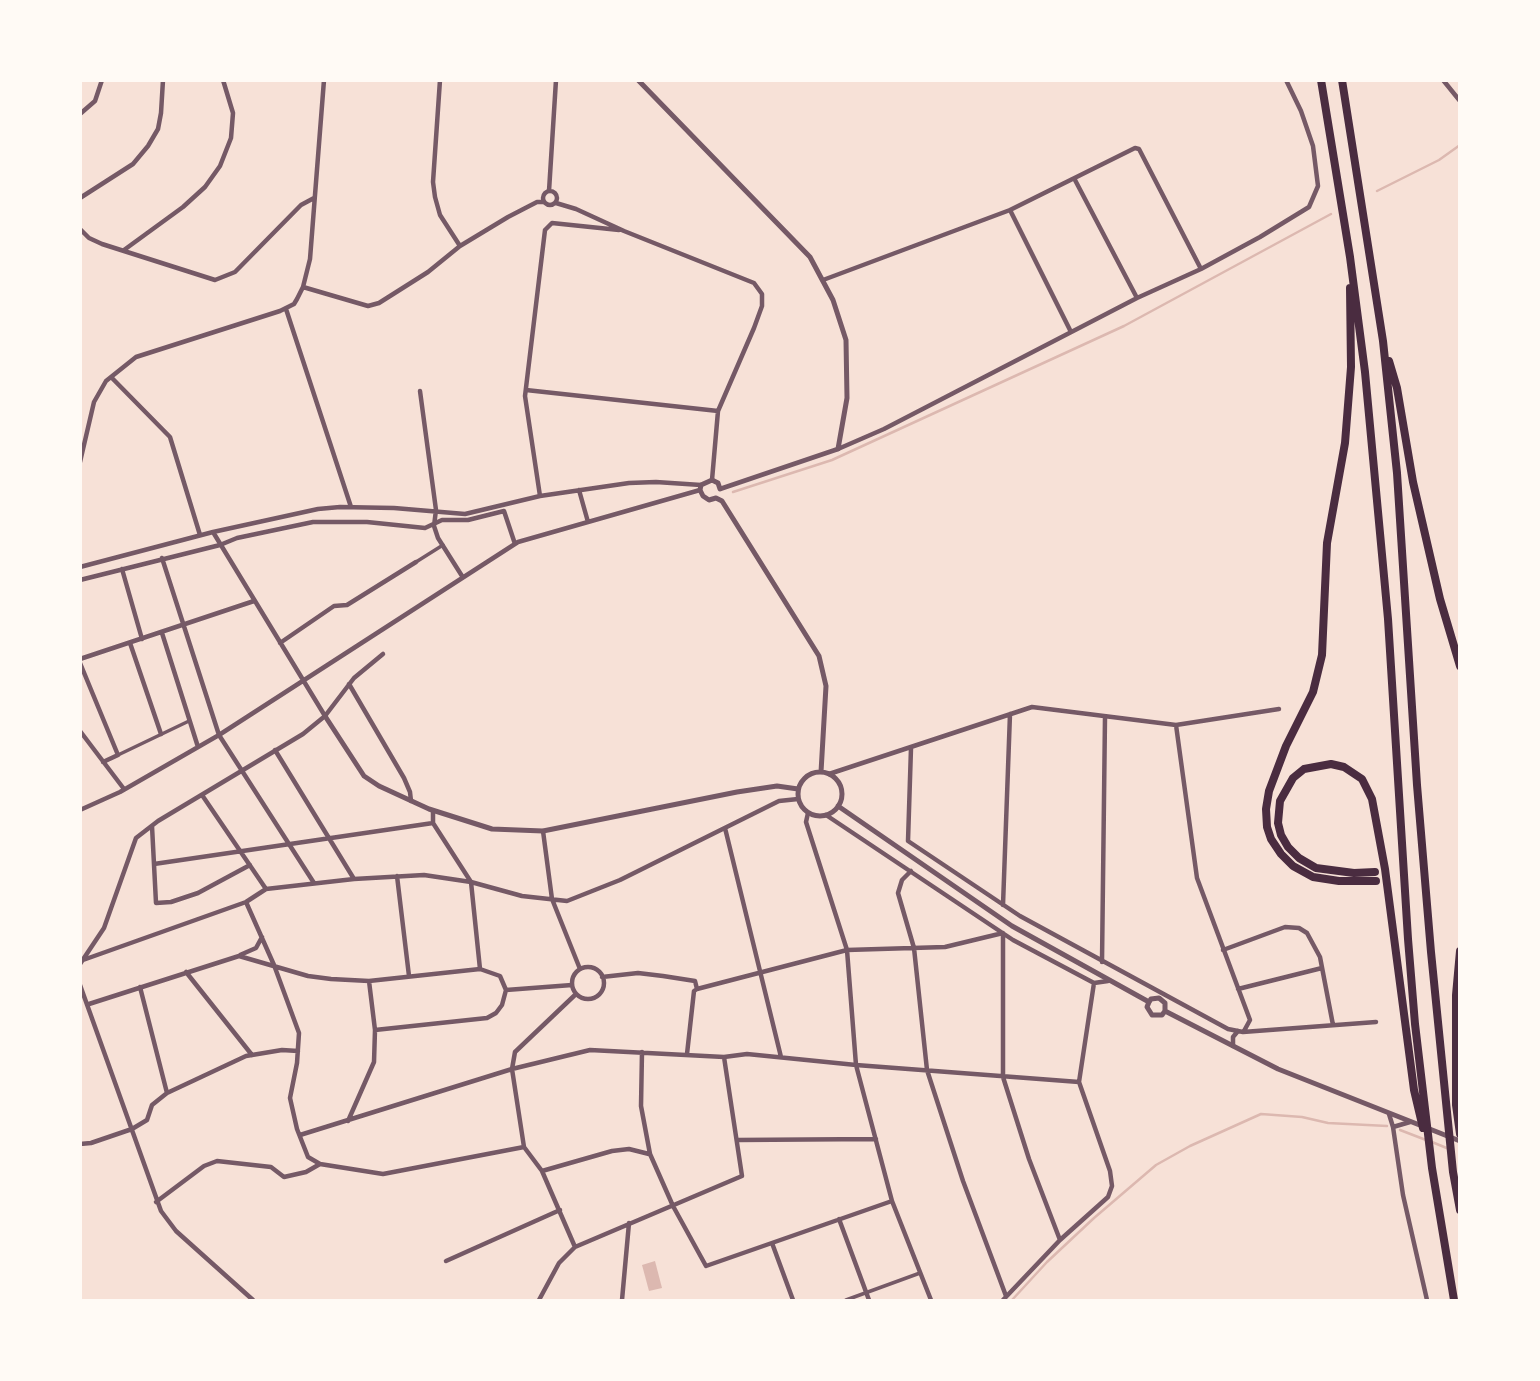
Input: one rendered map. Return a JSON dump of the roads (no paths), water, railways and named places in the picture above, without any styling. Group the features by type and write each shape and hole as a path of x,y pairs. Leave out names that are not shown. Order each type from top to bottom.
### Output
{"highway":[{"path":"1321,80 1350,257 1365,372 1388,619 1418,1089"},
{"path":"1342,80 1383,341 1396,473 1430,952 1453,1172 1460,1210"},
{"path":"1350,257 1350,380 1345,443 1327,543 1322,655 1313,692 1286,746 1269,791 1267,827 1281,854 1293,866 1313,877 1339,881 1376,876 1316,868 1287,847 1278,824 1280,801 1293,778 1304,769 1331,764 1344,767 1363,779 1372,799 1454,1300"},
{"path":"1383,341 1397,388 1413,482 1440,599 1460,666"},
{"path":"1460,951 1456,995 1456,1105 1460,1134"}],"street":[{"path":"80,114 95,101 100,93 102,80"},
{"path":"80,198 133,164 148,146 159,121 163,80"},
{"path":"123,251 183,208 205,187 220,166 231,138 233,113 223,80"},
{"path":"80,462 94,402 106,381 136,357 286,309 294,304 303,287 310,259 324,80"},
{"path":"440,80 435,197 440,215 460,246"},
{"path":"544,202 543,197 549,191 556,80"},
{"path":"638,80 798,243 823,280 842,324 847,358 847,398 838,449"},
{"path":"720,489 838,449 884,429 1137,298 1201,269 1309,207 1318,186 1313,146 1301,111 1286,80"},
{"path":"1443,80 1460,101"},
{"path":"823,280 1010,210 1135,148 1139,149 1201,269"},
{"path":"1075,180 1137,298"},
{"path":"549,191 556,194 556,203"},
{"path":"80,229 96,241 215,280 235,272 301,205 314,198"},
{"path":"303,287 349,302 368,306 375,304 428,272 460,246 537,202 550,206 556,203 576,209 754,283 762,294 762,306 718,411 712,480"},
{"path":"1010,210 1071,332"},
{"path":"540,496 526,390 545,230 552,223 624,231"},
{"path":"286,309 351,507"},
{"path":"111,377 170,437 200,535"},
{"path":"526,390 718,411"},
{"path":"420,391 436,510 434,526 462,576"},
{"path":"80,810 124,789 219,735 514,544 701,487 712,480"},
{"path":"712,480 718,483 720,489 716,498"},
{"path":"80,567 200,535 318,509 351,507 436,510 465,514 540,496 629,482 701,487"},
{"path":"701,487 706,499 716,498 722,501 819,656 826,686 821,772"},
{"path":"579,490 588,522"},
{"path":"502,505 514,544"},
{"path":"80,580 220,545 237,538 313,522 367,522 415,528 434,526 442,520 468,520 504,511"},
{"path":"213,532 364,776 411,802 492,829 543,831 737,792 777,786 798,789"},
{"path":"280,643 334,606 347,605 443,545"},
{"path":"162,558 219,735 314,883"},
{"path":"122,569 142,639"},
{"path":"118,755 80,661 254,601"},
{"path":"162,633 198,747"},
{"path":"130,643 162,734"},
{"path":"82,962 104,928 136,838 303,734 325,716 349,684 383,654"},
{"path":"349,684 404,778 411,802"},
{"path":"829,774 1032,707 1176,725 1279,709"},
{"path":"1003,905 1010,714"},
{"path":"1102,962 1105,717"},
{"path":"103,762 189,721"},
{"path":"1176,725 1197,878 1250,1020 1233,1037 1233,1046"},
{"path":"80,731 124,789"},
{"path":"911,748 908,841 1003,905 1102,962 1228,1029 1241,1031 1376,1021"},
{"path":"275,750 354,879"},
{"path":"808,774 829,774 842,791 838,806 826,815 814,816 808,813 798,799 798,789 808,774"},
{"path":"202,795 265,889"},
{"path":"82,962 246,902 265,889 354,879 424,875 471,882 522,896 567,901 620,880 781,801 798,799"},
{"path":"838,806 1012,926 1149,1002"},
{"path":"433,811 433,823 471,882 480,969"},
{"path":"808,813 806,822 847,950 856,1065 892,1201 931,1300"},
{"path":"826,815 1003,933 1094,983 1108,981"},
{"path":"154,864 433,823"},
{"path":"152,826 156,903 171,902 198,893 250,865"},
{"path":"725,828 781,1057"},
{"path":"543,831 552,899 580,969"},
{"path":"911,871 902,880 898,893 914,948 928,1070 963,1181 1005,1298 1060,1240 1108,1198 1112,1186 1110,1171 1079,1082 1094,983"},
{"path":"397,876 409,976"},
{"path":"246,902 274,965 299,1033 290,1098 308,1157 320,1164 383,1174 524,1147"},
{"path":"1223,950 1285,928 1299,928 1307,933 1315,945 1322,968 1333,1024"},
{"path":"687,1054 694,991 697,989 847,950 945,947 1003,933"},
{"path":"1003,933 1003,1077 1029,1159 1060,1240"},
{"path":"89,1004 239,956 256,948 262,936"},
{"path":"239,956 308,976 369,981 480,969 500,976 506,990 502,1005 487,1018 375,1030"},
{"path":"592,967 602,977 604,985 599,995 588,999 576,994 572,985 573,977 580,969 592,967"},
{"path":"1238,989 1322,968"},
{"path":"186,972 252,1055"},
{"path":"602,977 638,973 663,976 695,981 697,989"},
{"path":"348,1121 374,1062 375,1030 369,981"},
{"path":"80,985 89,1004 156,1202 176,1231 253,1300"},
{"path":"506,990 572,985"},
{"path":"140,987 167,1093"},
{"path":"1152,989 1155,998"},
{"path":"575,1247 542,1171 524,1147 512,1069 515,1052 576,994"},
{"path":"1149,1002 1159,998 1165,1003 1180,1003"},
{"path":"1149,1002 1149,1012 1154,1016 1162,1015 1165,1003"},
{"path":"1165,1011 1278,1069 1460,1141"},
{"path":"300,1135 512,1069 590,1049 724,1058 747,1054 1079,1082"},
{"path":"80,1144 92,1143 132,1129 147,1120 152,1105 167,1093 252,1055 282,1050 298,1051"},
{"path":"642,1052 642,1115 650,1154 673,1206 706,1266 892,1201"},
{"path":"539,1300 559,1263 575,1247 743,1176 724,1058"},
{"path":"1388,1114 1393,1127 1403,1195 1427,1300"},
{"path":"1393,1127 1410,1122"},
{"path":"738,1140 876,1139"},
{"path":"542,1171 612,1151 629,1149 650,1154"},
{"path":"156,1202 204,1166 217,1161 271,1167 284,1177 306,1172 320,1164"},
{"path":"446,1261 560,1210"},
{"path":"839,1219 869,1300"},
{"path":"622,1300 629,1223"},
{"path":"772,1243 793,1300"},
{"path":"846,1300 920,1273"}],"waterway":[{"path":"1377,191 1439,160 1460,145"},
{"path":"733,492 832,460 1124,326 1331,214"},
{"path":"1012,1300 1047,1262 1094,1218 1156,1165 1190,1146 1261,1114 1302,1117 1328,1123 1387,1126"},
{"path":"1400,1130 1426,1140"},
{"path":"1432,1142 1449,1149"}]}
